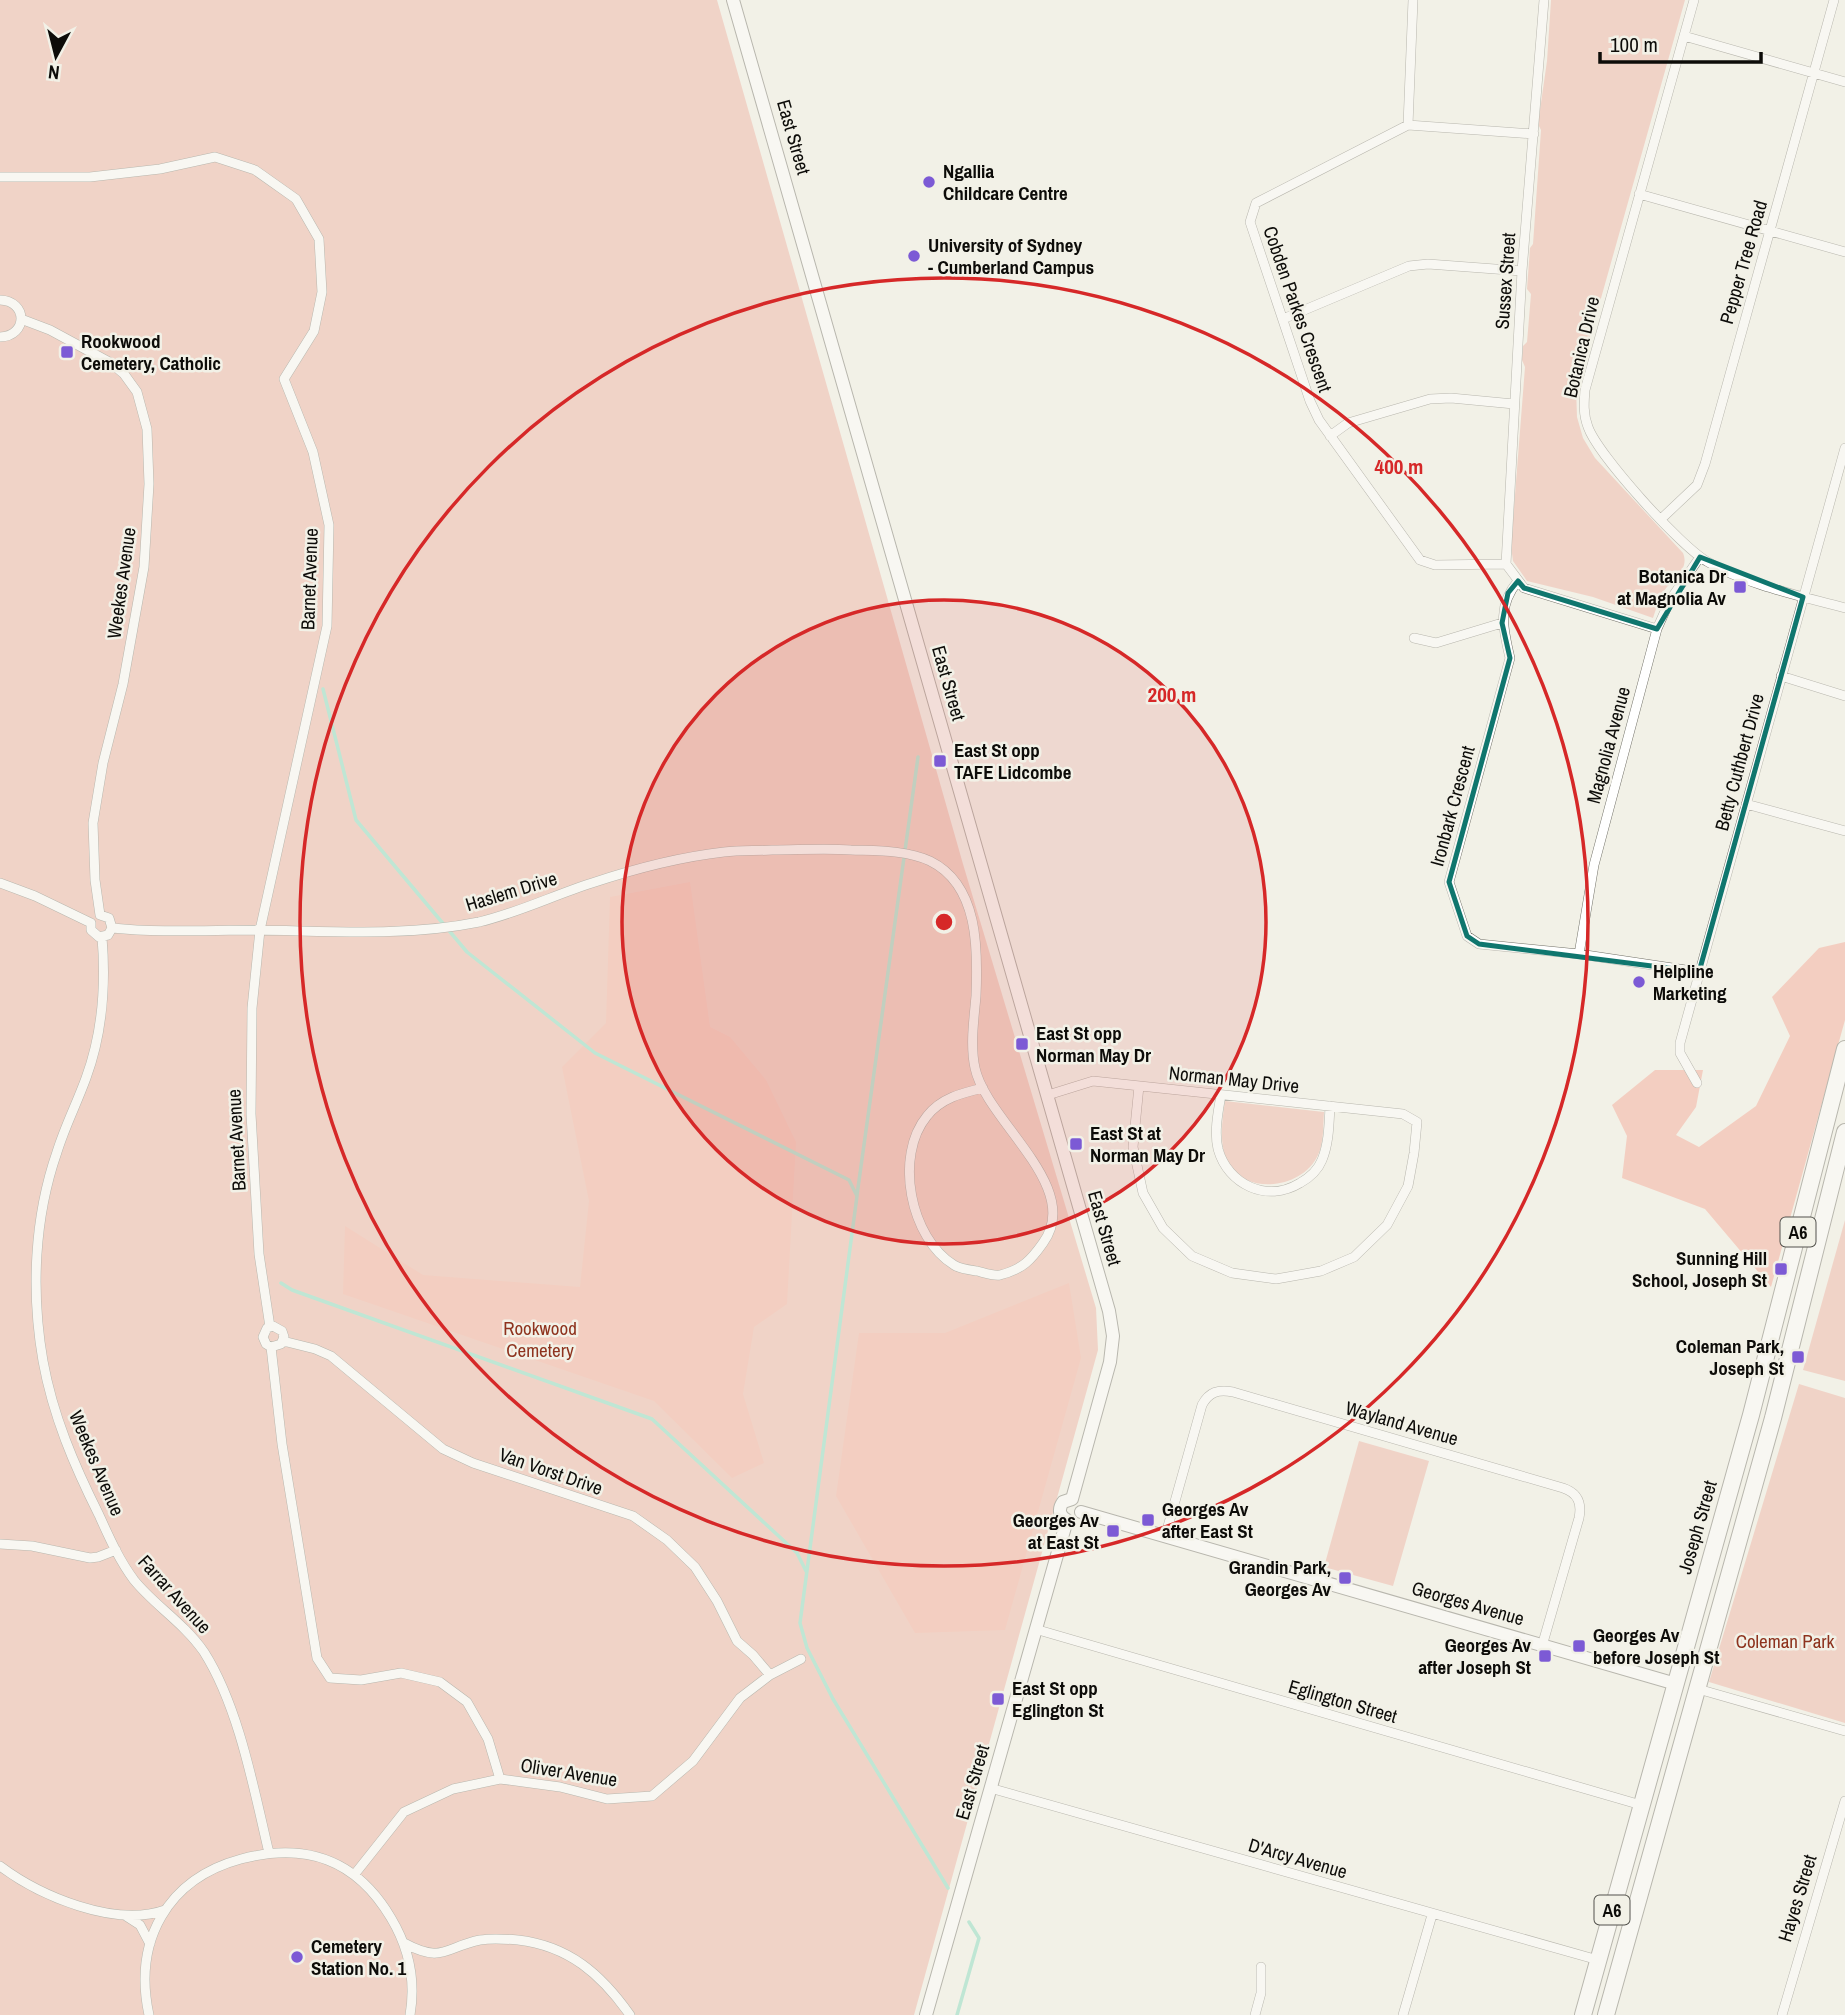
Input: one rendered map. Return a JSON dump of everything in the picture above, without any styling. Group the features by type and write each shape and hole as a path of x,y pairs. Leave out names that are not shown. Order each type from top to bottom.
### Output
{"highway":[{"name":"Joseph Street","path":"1583,2015 1757,1391 1845,1049"},
{"name":"A6","path":"1607,2015 1773,1419 1845,1132"},
{"name":"Georges Avenue","path":"1676,1684 1698,1689"}],"main road":[{"name":"East Street","path":"733,0 1109,1311 1113,1336 1110,1362 1072,1499"},
{"path":"1072,1499 1080,1506 1081,1512 1075,1520 1068,1520 1062,1516 1060,1508 1063,1502 1072,1499"},
{"name":"Georges Avenue","path":"1081,1512 1676,1684"},
{"name":"East Street","path":"926,2015 1068,1520"}],"street":[{"path":"1413,0 1408,125 1534,134"},
{"name":"Sussex Street","path":"1506,564 1522,271 1544,0"},
{"name":"Botanica Drive","path":"1694,0 1585,390 1584,414 1592,437 1601,450 1661,519 1700,557 1732,574 1845,608"},
{"name":"Pepper Tree Road","path":"1661,519 1697,485 1834,0"},
{"path":"1684,36 1845,82"},
{"name":"Cobden Parkes Crescent","path":"1408,125 1256,203 1250,222 1310,401 1330,436 1420,560 1435,565 1506,564"},
{"name":"Barnet Avenue","path":"0,177 90,177 160,169 215,157 255,170 296,200 319,239 322,292 314,331 284,379 313,452 330,525 327,626 260,930 252,1008 251,1104 259,1254 270,1327 263,1338 271,1347 282,1444 317,1658 330,1678 361,1680 401,1673 440,1682 467,1702 488,1740 499,1779"},
{"path":"1639,194 1845,252"},
{"path":"1283,319 1409,266 1428,264 1522,271"},
{"path":"0,300 13,303 19,310 21,319 16,332 0,337"},
{"name":"Weekes Avenue","path":"21,319 50,330 111,363 124,374 137,392 147,429 149,505 144,567 123,684 103,763 93,823 95,880 100,915"},
{"path":"1330,436 1348,423 1430,399 1451,398 1514,404"},
{"name":"Betty Cuthbert Drive","path":"1697,1083 1680,1052 1680,1043 1803,597 1842,469 1845,448"},
{"name":"Magnolia Avenue","path":"1579,954 1594,865 1657,629 1670,600 1700,557"},
{"path":"1506,564 1524,587 1657,629"},
{"name":"Ironbark Crescent","path":"1518,580 1508,593 1502,623 1510,659 1450,882 1467,936 1479,944 1579,954 1699,972"},
{"path":"1414,638 1436,643 1502,623"},
{"path":"1781,676 1845,696"},
{"path":"1746,804 1845,831"},
{"name":"Haslem Drive","path":"112,928 383,933 454,926 501,916 592,883 681,860 726,852 820,848 914,856 930,861 948,873 963,893 972,921 978,961 973,1045 975,1069 983,1088"},
{"path":"0,883 35,896 91,923"},
{"path":"100,915 110,918 112,928 110,933 102,937 93,933 91,923 100,915"},
{"name":"Weekes Avenue","path":"102,937 104,976 100,1028 87,1077 57,1152 45,1196 38,1246 37,1297 43,1359 57,1417 77,1469 116,1550"},
{"name":"Norman May Drive","path":"1048,1095 1093,1081 1403,1114 1417,1122 1408,1186 1387,1225 1353,1257 1321,1271 1276,1279 1232,1273 1192,1256 1163,1228 1143,1193 1133,1147 1139,1086"},
{"path":"983,1088 998,1114 1029,1153 1052,1199 1052,1231 1028,1264 996,1276 955,1266 930,1242 916,1214 909,1185 912,1146 926,1117 944,1100 983,1088"},
{"path":"1221,1095 1216,1130 1223,1162 1231,1175 1243,1185 1259,1191 1279,1191 1296,1186 1309,1177 1321,1162 1327,1141 1330,1106"},
{"path":"270,1327 277,1326 282,1331 284,1341 271,1347"},
{"name":"Van Vorst Drive","path":"284,1341 331,1356 443,1449 498,1472 633,1516 667,1539 695,1567 717,1601 737,1641 770,1675"},
{"name":"Wayland Avenue","path":"1165,1537 1206,1398 1226,1390 1258,1399 1563,1488 1575,1494 1580,1506 1579,1518 1542,1646"},
{"name":"Farrar Avenue","path":"0,1544 32,1546 90,1558 98,1558 116,1550 135,1581 172,1616 203,1652 217,1677 228,1702 251,1779 269,1853"},
{"name":"Eglington Street","path":"1035,1629 1641,1805"},
{"name":"Oliver Avenue","path":"354,1874 404,1812 453,1789 499,1779 560,1787 607,1799 652,1796 693,1761 740,1698 770,1675 802,1658"},
{"name":"Georges Avenue","path":"1698,1689 1845,1731"},
{"name":"D'Arcy Avenue","path":"990,1788 1598,1960"},
{"name":"Hayes Street","path":"1780,2015 1845,1801"},
{"path":"149,2015 145,1980 150,1944 165,1910 182,1890 203,1875 232,1861 285,1851 328,1859 354,1874 384,1907 404,1944 412,1983 410,2015"},
{"path":"0,1866 27,1884 55,1897 94,1909 124,1915 150,1914 165,1910"},
{"path":"124,1915 140,1926 150,1944"},
{"path":"1403,2015 1432,1915"},
{"path":"404,1944 434,1955 482,1939 545,1945 584,1964 614,1994 630,2015"},
{"path":"1255,2015 1261,1993 1261,1967"}],"highlighted area":[{"path":"1700,557 1803,597 1699,972 1479,944 1467,936 1449,882 1510,658 1502,623 1508,593 1518,581 1524,588 1657,629"}],"green space":[{"name":"Rookwood Cemetery","path":"0,0 717,0 963,864 1096,1308 1098,1350 914,2015 0,2015"},
{"path":"1551,0 1685,0 1576,387 1577,417 1583,438 1595,458 1683,553 1685,559 1679,574 1664,591 1653,618 1593,597 1527,581 1513,561 1511,546 1525,367 1522,360 1523,346 1527,342 1531,294 1527,289 1541,130 1538,124 1547,61"},
{"path":"690,882 710,1027 730,1037 766,1080 796,1142 787,1304 754,1327 743,1394 764,1463 732,1478 654,1401 343,1294 345,1226 423,1275 580,1287 589,1201 562,1067 606,1023 610,897"},
{"path":"1845,942 1845,1020 1771,1287 1705,1209 1622,1178 1627,1136 1612,1105 1655,1070 1703,1070 1696,1107 1676,1135 1699,1147 1756,1106 1790,1036 1772,997 1819,948"},
{"path":"1225,1101 1324,1112 1321,1145 1311,1166 1301,1174 1276,1184 1250,1181 1239,1175 1230,1166 1224,1151 1222,1134"},
{"path":"1845,1220 1845,1381 1803,1370"},
{"path":"1069,1283 1081,1358 1005,1630 915,1633 836,1496 859,1333 945,1333"},
{"name":"Coleman Park","path":"1799,1384 1845,1398 1845,1723 1709,1682"},
{"path":"1359,1441 1429,1461 1393,1586 1324,1567"}],"waterway":[{"path":"323,689 356,820 467,952 595,1053 849,1180 857,1196 800,1623 807,1648 833,1699 948,1888"},
{"path":"857,1195 918,757"},
{"path":"281,1283 292,1290 652,1419 797,1553 806,1571"},
{"path":"957,2015 979,1938 969,1922"}],"place":[{"name":"Ngallia Childcare Centre","path":"929,182"},
{"name":"University of Sydney - Cumberland Campus","path":"914,256"},
{"name":"Rookwood Cemetery, Catholic","path":"67,352"},
{"name":"Botanica Dr at Magnolia Av","path":"1740,587"},
{"name":"East St opp TAFE Lidcombe","path":"940,761"},
{"name":"Helpline Marketing","path":"1639,982"},
{"name":"East St opp Norman May Dr","path":"1022,1044"},
{"name":"East St at Norman May Dr","path":"1076,1144"},
{"name":"Sunning Hill School, Joseph St","path":"1781,1269"},
{"name":"Coleman Park, Joseph St","path":"1798,1357"},
{"name":"Georges Av after East St","path":"1148,1520"},
{"name":"Georges Av at East St","path":"1113,1531"},
{"name":"Grandin Park, Georges Av","path":"1345,1578"},
{"name":"Georges Av before Joseph St","path":"1579,1646"},
{"name":"Georges Av after Joseph St","path":"1545,1656"},
{"name":"East St opp Eglington St","path":"998,1699"},
{"name":"Cemetery Station No. 1","path":"297,1957"}]}
